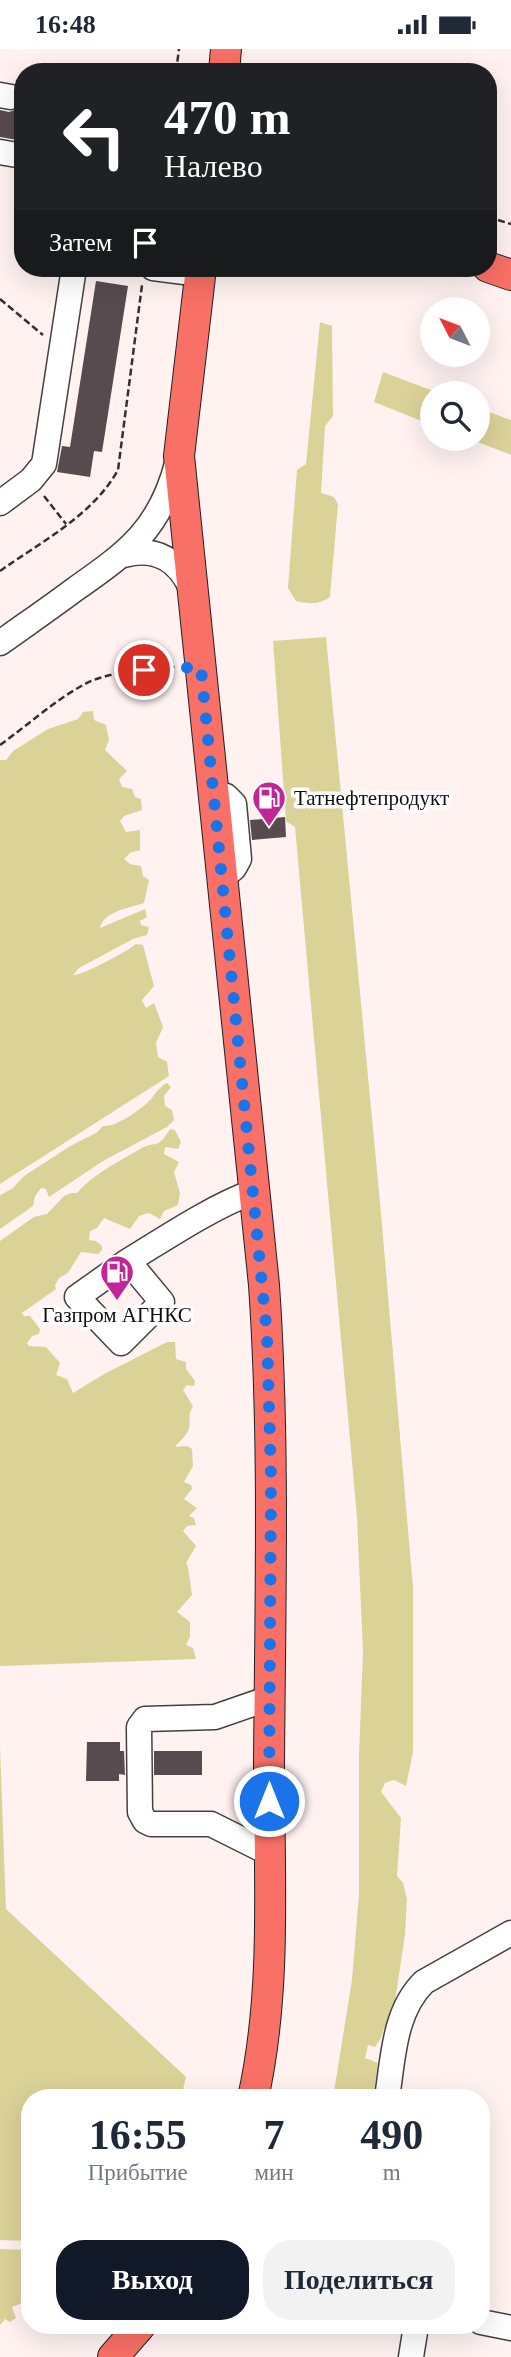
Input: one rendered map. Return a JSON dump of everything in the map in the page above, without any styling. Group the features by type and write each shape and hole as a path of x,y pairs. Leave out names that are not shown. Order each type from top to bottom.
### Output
{"main road":[{"path":"200,277 178,456 255,1191 269,1381 270,1698 266,2005 262,2054 255,2089"},
{"path":"113,2357 133,2334"}],"street":[{"path":"0,503 31,480 44,464 74,277"},
{"path":"0,643 124,555 142,536 162,507 178,456"},
{"path":"124,555 149,551 167,557 181,572 193,594"},
{"path":"128,1261 232,1200 255,1191"},
{"path":"269,1853 211,1824 151,1824 145,1821 140,1812 139,1727 145,1719 215,1717 270,1698"},
{"path":"388,2089 398,2031 413,1992 424,1982 511,1933"},
{"path":"490,2324 511,2328"},
{"path":"411,2357 414,2334"}],"path":[{"path":"0,571 95,501 109,486 118,470 148,277"},
{"path":"0,299 62,351"},
{"path":"31,480 66,524"},
{"path":"0,744 87,683 163,667 201,668"}],"shaded area":[{"path":"320,322 332,326 333,416 325,426 321,493 334,497 338,504 330,597 317,603 309,603 296,601 288,588 297,470 306,464"},
{"path":"383,372 420,386 420,420 374,402"},
{"path":"490,412 511,420 511,455 490,447"},
{"path":"326,637 380,1202 413,1588 413,1752 406,1786 394,1780 385,1783 381,1792 401,1818 397,1876 403,1883 407,1899 405,1935 391,2028 384,2028 375,2047 368,2045 365,2058 378,2063 374,2089 334,2089 352,1980 359,1894 359,1755 363,1652 357,1517 295,827 286,821 273,641"},
{"path":"93,711 94,720 106,725 109,740 105,750 127,771 119,779 122,787 132,789 135,797 141,799 142,810 124,816 120,821 126,832 140,830 140,850 130,853 124,859 130,864 141,866 143,876 149,880 144,903 112,914 102,922 100,928 145,909 147,917 140,921 141,925 149,927 147,935 133,939 79,968 73,975 95,967 136,944 143,945 154,986 142,1000 146,1008 154,1003 163,1027 156,1043 158,1057 167,1062 169,1076 0,1184 0,760 6,760 13,751 48,729 78,719 83,712"},
{"path":"167,1083 171,1087 164,1096 165,1106 172,1110 174,1120 167,1127 103,1161 49,1197 46,1189 41,1188 35,1196 33,1206 0,1229 0,1195 72,1145 96,1133 103,1126 120,1122 132,1114"},
{"path":"170,1129 175,1130 181,1142 178,1149 165,1147 164,1154 179,1162 174,1172 180,1193 178,1205 164,1211 160,1219 149,1213 139,1216 130,1229 104,1218 97,1228 90,1231 89,1240 96,1241 102,1246 102,1250 98,1254 81,1252 68,1273 59,1278 56,1289 22,1313 24,1316 30,1316 40,1329 39,1334 32,1336 27,1343 29,1346 46,1347 60,1363 56,1375 67,1379 73,1393 167,1342 175,1342 176,1359 186,1362 186,1369 195,1381 194,1386 187,1385 183,1390 193,1406 188,1431 175,1447 187,1446 192,1449 193,1466 184,1482 191,1485 192,1489 184,1499 197,1508 189,1516 194,1518 196,1525 187,1526 183,1531 196,1546 186,1563 192,1595 177,1612 190,1622 190,1637 186,1645 193,1648 196,1659 0,1666 0,1241 34,1217 47,1214 64,1196 77,1193 106,1169 146,1146 159,1143"},
{"path":"0,1746 6,1909 186,2077 183,2089 21,2089 21,2241 0,2240"},
{"path":"0,2249 21,2250 21,2302 12,2307 16,2318 10,2322 5,2319 0,2325"}],"building":[{"path":"0,110 14,110 14,139 0,137"},
{"path":"96,281 128,286 102,452 94,451 90,477 57,472 62,446 70,447"},
{"path":"285,817 286,837 252,840 250,820"},
{"path":"87,1742 120,1742 120,1751 124,1751 125,1775 119,1774 119,1781 86,1781"},
{"path":"154,1751 202,1751 202,1775 154,1775"}],"place":[{"name":"Татнефтепродукт","path":"269,828"},
{"name":"Газпром АГНКС","path":"117,1302"}],"route":[{"path":"144,670 163,667 201,668 264,1285 271,1477 269,1801"}]}
